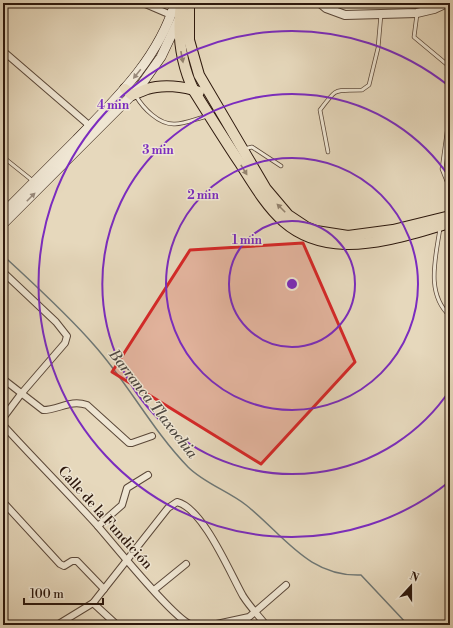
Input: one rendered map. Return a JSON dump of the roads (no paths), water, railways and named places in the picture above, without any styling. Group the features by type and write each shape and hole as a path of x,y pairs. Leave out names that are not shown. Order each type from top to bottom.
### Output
{"main road":[{"path":"175,3 175,16 182,61 194,90 268,207 282,220 304,235 334,243 362,243 394,238 445,225"},
{"path":"3,224 131,93 161,57 175,16 186,4"},
{"path":"186,4 190,50 199,75 211,98 266,189 280,207 297,222 316,231 339,235 365,235 393,230 450,216"},
{"path":"3,213 90,126 131,93 163,87 194,90 211,98"}],"street":[{"path":"143,3 175,16"},
{"path":"320,3 326,8 345,16 417,13 434,9 447,3"},
{"path":"3,51 90,126"},
{"path":"3,272 56,322 67,336 65,342 21,394 3,418"},
{"path":"3,379 43,410 49,410 73,402 87,406 129,443 152,436"},
{"name":"Calle de la Fundición","path":"3,425 98,526 182,620 192,625"},
{"path":"98,526 122,505 127,488 148,475"},
{"path":"3,502 60,564 64,566 72,561 77,561 104,588"},
{"path":"57,625 93,603 126,559 171,504 179,502 205,524 244,597 254,612 266,625"},
{"path":"154,590 186,564"},
{"path":"212,625 229,624 243,619 254,612 286,585"},
{"path":"93,603 117,625"}],"lane":[{"path":"417,13 414,37 450,67"},
{"path":"328,152 320,110 337,91 342,89 362,90 369,85 378,48 381,14"},
{"path":"131,93 150,113 164,122 175,124 210,115"},
{"path":"450,111 442,169 450,189"},
{"path":"242,150 252,147 281,166"},
{"path":"3,157 34,182"},
{"path":"445,225 433,275 443,308 450,316"}],"waterway":[{"name":"Barranca Tlaxochia","path":"8,260 63,312 94,345 118,375 163,438 194,473 246,505 285,541 311,562 342,574 361,575 408,625"}]}
